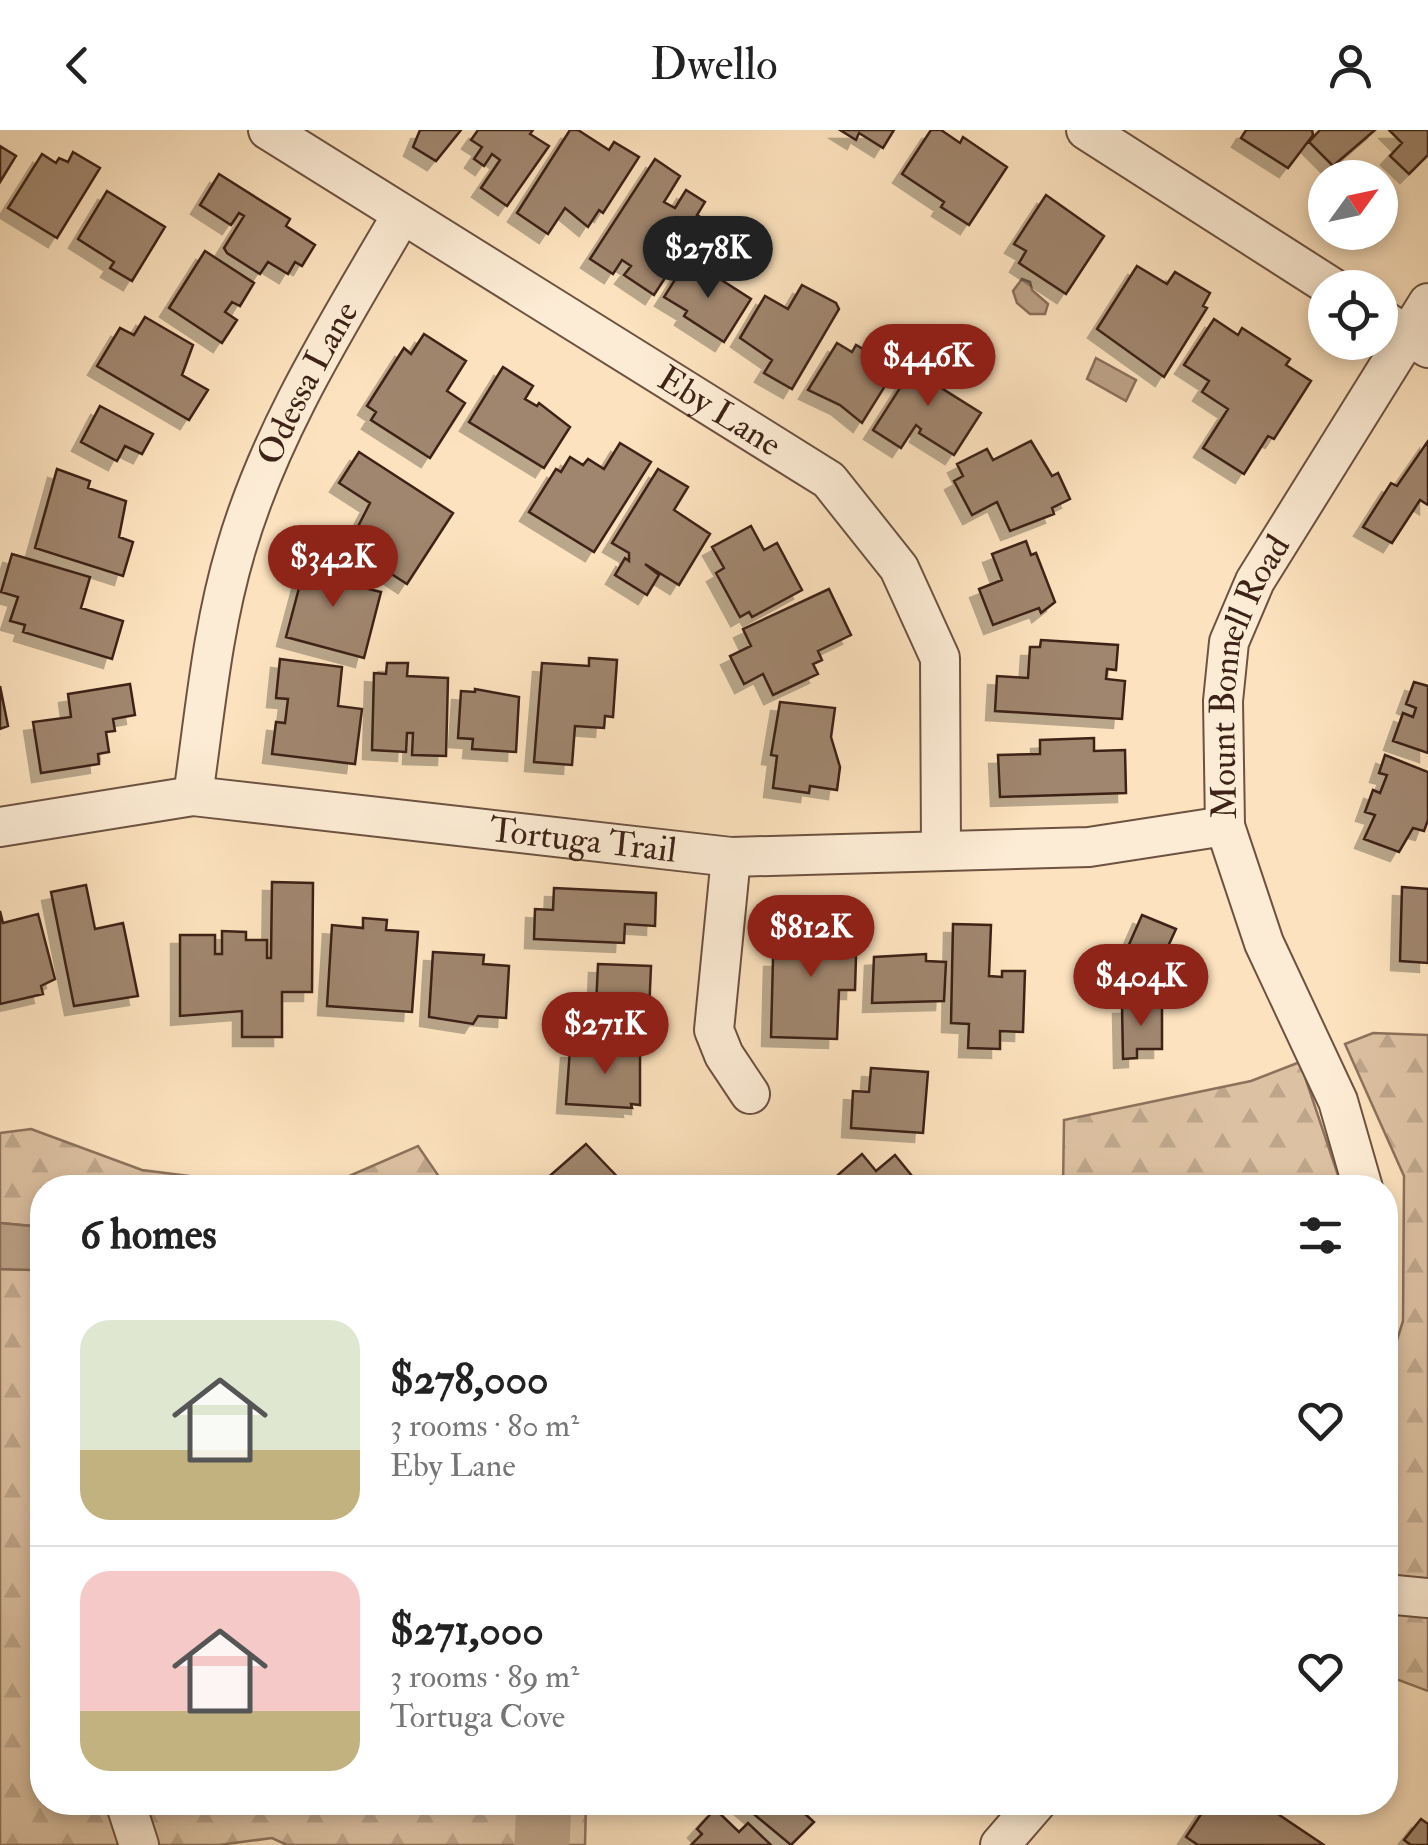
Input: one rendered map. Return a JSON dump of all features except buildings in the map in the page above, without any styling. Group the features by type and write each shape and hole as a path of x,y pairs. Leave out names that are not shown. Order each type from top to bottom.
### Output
{"street":[{"name":"Eby Lane","path":"268,130 830,480 899,568 940,658 942,849"},
{"path":"1086,130 1308,272"},
{"name":"Odessa Lane","path":"194,796 214,640 236,548 290,410 401,216"},
{"name":"Mount Bonnell Road","path":"1359,1175 1338,1100 1264,943 1225,826 1223,701 1229,642 1255,581 1428,302"},
{"name":"Tortuga Trail","path":"0,827 194,796 731,856 1089,848 1225,826"},
{"path":"731,856 714,1030 724,1055 750,1094"},
{"path":"1398,1595 1428,1598"},
{"path":"129,1815 139,1845"},
{"path":"1000,1845 1026,1815"}],"green space":[{"path":"1373,1033 1428,1035 1428,1691 1398,1680 1398,1337 1403,1321 1404,1176 1345,1044"},
{"path":"1300,1062 1338,1175 1063,1175 1064,1120 1251,1081"},
{"path":"31,1129 142,1170 181,1175 30,1175 30,1226 0,1223 0,1133"},
{"path":"418,1146 438,1175 352,1175"},
{"path":"0,1269 30,1270 30,1815 586,1815 585,1845 287,1845 272,1838 219,1845 0,1845"}],"shaded area":[{"path":"1022,279 1030,282 1032,290 1048,304 1045,314 1030,314 1017,303 1013,291"},
{"path":"1096,358 1136,380 1126,401 1087,379"},
{"path":"0,1223 30,1226 30,1270 0,1269"}],"waterway":[{"path":"542,1845 543,1815"}]}
